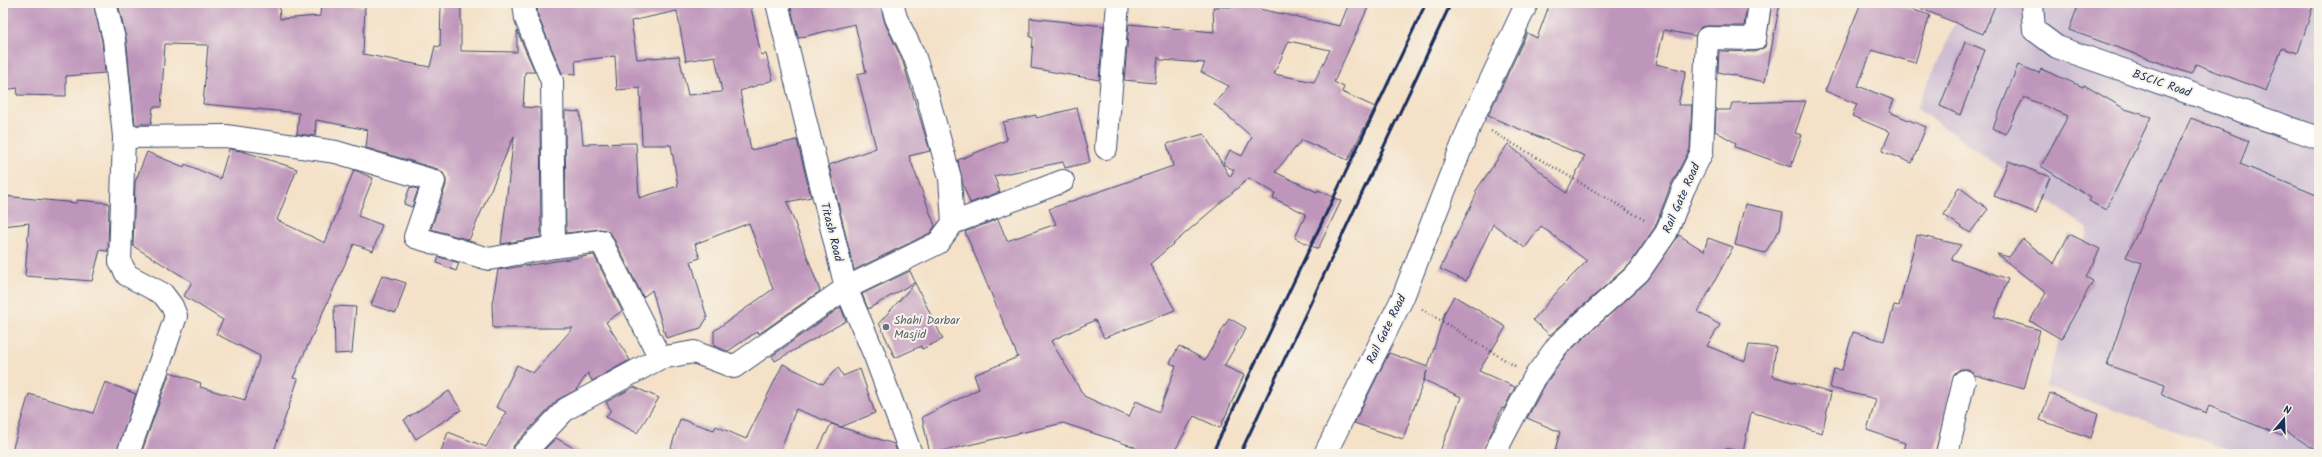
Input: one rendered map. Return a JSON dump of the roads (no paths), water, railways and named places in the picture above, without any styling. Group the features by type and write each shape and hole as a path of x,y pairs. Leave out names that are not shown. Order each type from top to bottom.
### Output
{"street":[{"path":"105,3 114,39 124,136 120,262 127,275 162,294 172,306 176,316 128,454"},
{"path":"524,3 526,19 552,81 554,247"},
{"name":"Titash Road","path":"777,3 846,288 875,356 911,454"},
{"path":"892,3 896,18 914,55 950,178 953,223"},
{"path":"1106,148 1118,3"},
{"name":"Rail Gate Road","path":"1325,454 1403,297 1472,120 1527,3"},
{"name":"Rail Gate Road","path":"1494,454 1534,378 1558,345 1639,272 1666,233 1683,190 1702,152 1707,38 1755,39 1760,3"},
{"name":"BSCIC Road","path":"2032,3 2034,30 2057,47 2319,138"},
{"path":"124,136 226,136 336,152 434,181 415,237 489,259 554,247 601,241 660,358"},
{"path":"523,454 566,409 660,358 694,352 734,367 846,288 938,243 953,223 1063,182"},
{"path":"1947,454 1964,381"}],"railway":[{"path":"1212,454 1426,3"},
{"path":"1240,454 1451,3"}],"place":[{"name":"Shahi Darbar Masjid","path":"886,327"}]}
